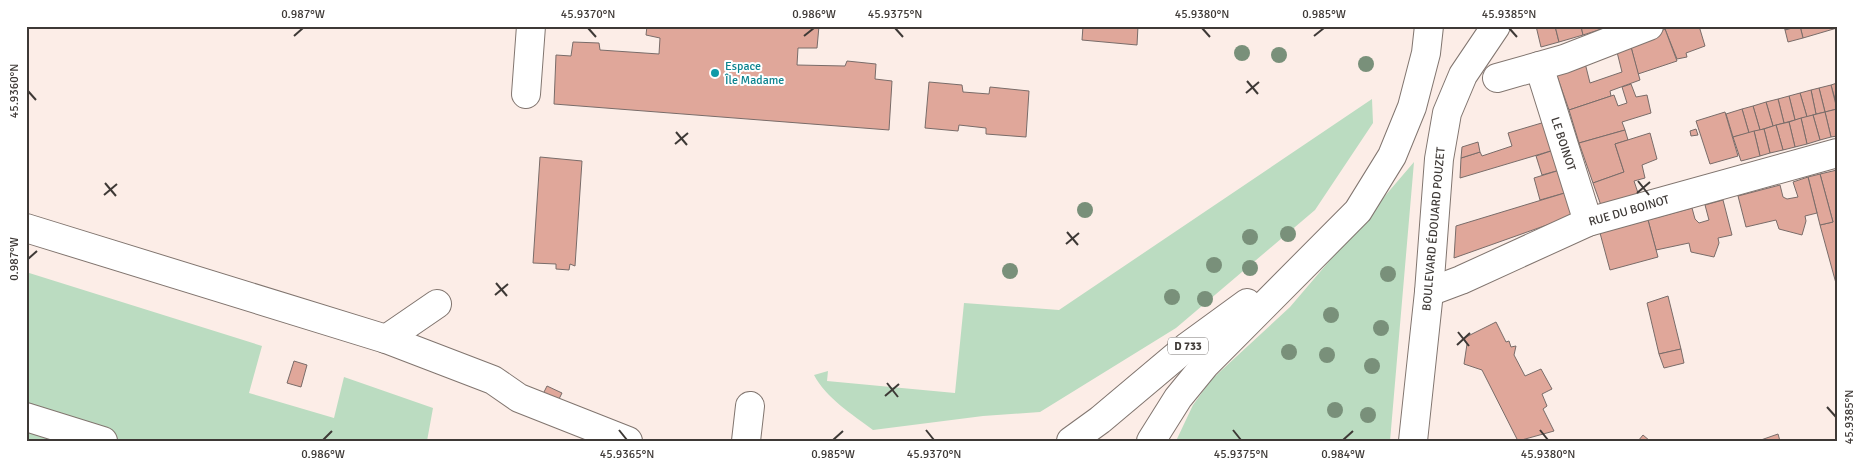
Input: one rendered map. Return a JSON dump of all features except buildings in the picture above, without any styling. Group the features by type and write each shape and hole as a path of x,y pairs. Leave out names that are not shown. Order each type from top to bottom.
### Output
{"street":[{"path":"526,94 531,26"},
{"name":"D 733","path":"1152,441 1178,398 1205,365 1309,258 1358,211 1392,156 1412,107 1426,53 1429,26"},
{"name":"BOULEVARD ÉDOUARD POUZET","path":"1413,441 1429,292 1439,159 1448,113 1463,75 1496,26"},
{"path":"1497,78 1564,59 1649,26"},
{"name":"LE BOINOT","path":"1538,66 1588,222"},
{"name":"RUE DU BOINOT","path":"1429,292 1461,280 1588,222 1837,153"},
{"path":"26,228 386,339 493,380 519,398 628,441"},
{"name":"D 733","path":"1070,441 1100,420 1188,346 1309,258"},
{"path":"386,339 437,304"},
{"path":"746,441 750,406"},
{"path":"26,417 104,441"}],"green space":[{"path":"1372,99 1373,123 1315,210 1176,328 1040,412 983,416 873,430 832,398 814,375 828,371 827,381 955,393 964,303 1059,310"},
{"path":"1414,162 1390,441 1176,441 1193,405 1211,380 1290,307"},
{"path":"26,272 262,346 249,393 334,418 344,377 433,408 427,441 26,441"}],"place":[{"name":"Espace Île Madame","path":"715,73"}]}
